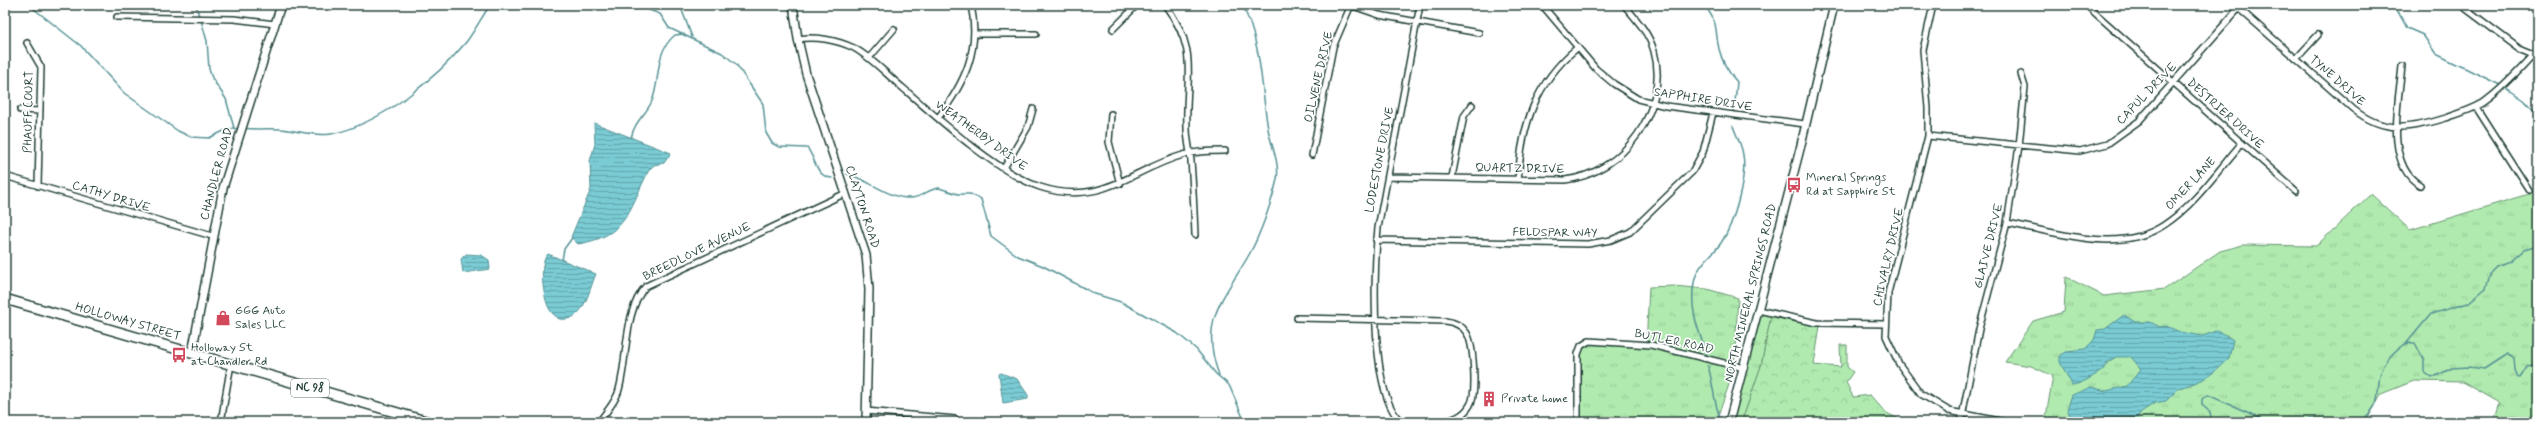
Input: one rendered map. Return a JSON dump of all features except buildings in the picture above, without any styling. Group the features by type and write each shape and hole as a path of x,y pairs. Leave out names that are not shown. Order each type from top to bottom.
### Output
{"highway":[{"name":"HOLLOWAY STREET","path":"5,299 429,422"}],"street":[{"name":"CHANDLER ROAD","path":"192,353 212,236 229,166 281,5"},
{"name":"CLAYTON ROAD","path":"793,5 798,39 811,89 863,242 868,272 866,422"},
{"path":"938,118 956,95 967,72 974,34 971,5"},
{"path":"1113,29 1137,5"},
{"path":"1165,5 1176,21 1186,43 1190,71 1187,127 1195,235"},
{"path":"1350,5 1379,15 1479,33"},
{"name":"OILVENE DRIVE","path":"1312,155 1333,47 1350,5"},
{"name":"LODESTONE DRIVE","path":"1402,422 1393,410 1384,383 1378,354 1376,320 1376,240 1420,5"},
{"name":"SAPPHIRE DRIVE","path":"1542,5 1577,48 1625,93 1651,103 1713,113 1805,124"},
{"name":"QUARTZ DRIVE","path":"1388,177 1565,180 1594,173 1612,162 1637,136 1651,103 1656,77 1654,53 1646,33 1624,5"},
{"name":"NORTH MINERAL SPRINGS ROAD","path":"1730,420 1834,5"},
{"name":"CHIVALRY DRIVE","path":"1932,5 1923,50 1928,108 1928,136 1888,293 1885,324 1892,352 1918,390 1943,408 1963,415 2005,422"},
{"name":"DESTRIER DRIVE","path":"2086,5 2296,191"},
{"path":"2460,5 2521,50 2535,56"},
{"name":"CAPUL DRIVE","path":"1928,136 2069,151 2102,146 2132,127 2174,82 2237,6"},
{"name":"TYNE DRIVE","path":"2237,6 2358,113 2377,122 2397,127 2421,126 2476,107 2490,97 2535,56 2538,50"},
{"path":"117,17 234,19 275,24"},
{"path":"869,58 894,29"},
{"path":"974,34 1036,34"},
{"path":"2296,59 2318,35"},
{"name":"WEATHERBY DRIVE","path":"798,39 810,38 832,41 852,48 869,58 938,118 1004,168 1039,187 1064,192 1101,190 1120,184 1174,158 1190,153 1225,151"},
{"name":"PHAUFF COURT","path":"27,43 41,67 38,186"},
{"path":"1518,179 1526,127 1534,103 1551,74 1577,48"},
{"path":"2402,66 2397,144 2404,167 2410,176 2420,185"},
{"name":"GLAIVE DRIVE","path":"1961,422 1979,329 2007,223 2019,146 2025,87 2021,74"},
{"path":"1452,178 1464,116 1472,105"},
{"path":"2476,107 2529,190"},
{"path":"1004,168 1028,127 1033,109"},
{"path":"20,110 40,111"},
{"name":"FELDSPAR WAY","path":"1376,240 1588,244 1611,240 1637,227 1692,172 1704,152 1713,113"},
{"path":"1112,114 1109,132 1111,152 1120,184"},
{"name":"OMER LANE","path":"2007,223 2098,239 2125,239 2146,234 2165,224 2182,210 2242,143"},
{"name":"CATHY DRIVE","path":"5,176 212,236"},
{"name":"BREEDLOVE AVENUE","path":"599,422 617,395 633,312 639,295 646,286 846,193"},
{"path":"1758,310 1817,323 1885,324"},
{"path":"1297,318 1449,322 1459,325 1467,333 1472,345 1472,402 1463,414 1442,422"},
{"name":"BUTLER ROAD","path":"1578,422 1578,354 1581,346 1589,341 1651,345 1744,368"},
{"path":"221,422 230,364"},
{"path":"866,411 955,419"}],"green space":[{"path":"2538,191 2538,422 2494,422 2500,403 2463,382 2414,381 2381,394 2366,422 2045,422 2053,376 2031,366 2005,362 2033,321 2064,312 2066,277 2104,296 2165,289 2220,251 2243,245 2316,246 2371,194 2410,230"},
{"path":"1673,286 1707,289 1738,298 1734,370 1716,422 1580,422 1579,354 1585,343 1646,347 1649,287"},
{"path":"1759,312 1771,316 1761,366 1742,421 1731,418"},
{"path":"1771,316 1820,326 1814,365 1841,367 1840,345 1847,345 1847,367 1853,372 1846,382 1853,397 1870,395 1885,412 1904,422 1742,421 1761,366"}],"water":[{"path":"594,123 671,153 664,163 654,165 649,170 625,219 617,227 607,235 595,240 578,244 571,237 591,189 590,161 595,144"},
{"path":"466,254 481,255 489,260 490,269 463,273 461,259"},
{"path":"548,254 596,274 584,305 574,316 567,319 559,319 553,314 547,305 542,273 543,265"},
{"path":"2124,315 2135,322 2150,322 2160,327 2166,326 2180,332 2203,336 2218,330 2233,340 2229,358 2214,372 2202,380 2178,389 2166,401 2155,403 2141,412 2137,418 2122,417 2113,422 2074,422 2067,410 2072,395 2091,387 2106,391 2127,386 2141,369 2131,357 2116,357 2108,362 2104,370 2076,385 2072,385 2060,362 2060,355 2067,351 2085,349 2094,340 2097,330 2105,329"},
{"path":"1001,373 1017,379 1028,395 1028,399 1003,403 999,374"}],"waterway":[{"path":"29,5 81,46 124,93 178,131 191,137 209,138 226,130 240,128"},
{"path":"196,5 199,16"},
{"path":"244,128 280,129 324,135 349,129 368,121 406,98 440,70 467,41 490,5"},
{"path":"646,5 649,10 660,14 669,28 722,53 736,64 763,104 766,133 772,143 779,147 807,148 819,171 826,177 832,178"},
{"path":"680,5 692,37"},
{"path":"1219,375 1213,356 1211,339 1217,310 1258,237 1266,217 1278,173 1268,129 1260,66 1254,34 1242,5"},
{"path":"1704,5 1712,17 1716,27 1720,54 1728,71 1737,82 1735,102"},
{"path":"2391,5 2397,10 2407,28 2423,35 2436,54 2502,86"},
{"path":"201,20 207,41 209,69 212,78 226,99 234,128"},
{"path":"631,138 635,127 647,110 655,93 659,66 664,49 675,35 684,34"},
{"path":"2505,87 2524,100 2538,115"},
{"path":"1707,354 1695,319 1693,301 1694,283 1701,266 1726,235 1735,213 1741,188 1744,165 1743,155 1733,126"},
{"path":"847,174 863,180 886,192 902,197 914,198 939,188 958,194 970,194 981,199 991,236 1018,256 1043,266 1095,294 1121,302 1177,333 1196,349 1216,374 1229,385 1245,422"},
{"path":"562,260 564,249 572,238"},
{"path":"2406,344 2431,314 2468,303 2486,288 2491,272 2496,267 2508,263 2524,249 2538,245"},
{"path":"2361,422 2375,406 2378,396 2380,375 2385,364 2398,348 2409,343 2415,343 2424,360 2424,372 2432,378 2452,368 2468,367 2484,369 2507,354 2514,358 2515,370 2520,378 2527,367 2534,366 2538,369"},
{"path":"1708,366 1715,401 1722,422"},
{"path":"2212,422 2210,412 2202,405 2202,399 2208,395 2254,415 2265,422"},
{"path":"2284,422 2290,419 2302,422"},
{"path":"2303,422 2310,419 2340,420 2342,422"}],"place":[{"name":"Mineral Springs Rd at Sapphire St","path":"1794,185"},
{"name":"GGG Auto Sales LLC","path":"223,318"},
{"name":"Holloway St at Chandler Rd","path":"179,355"},
{"name":"Private home","path":"1489,399"}]}
